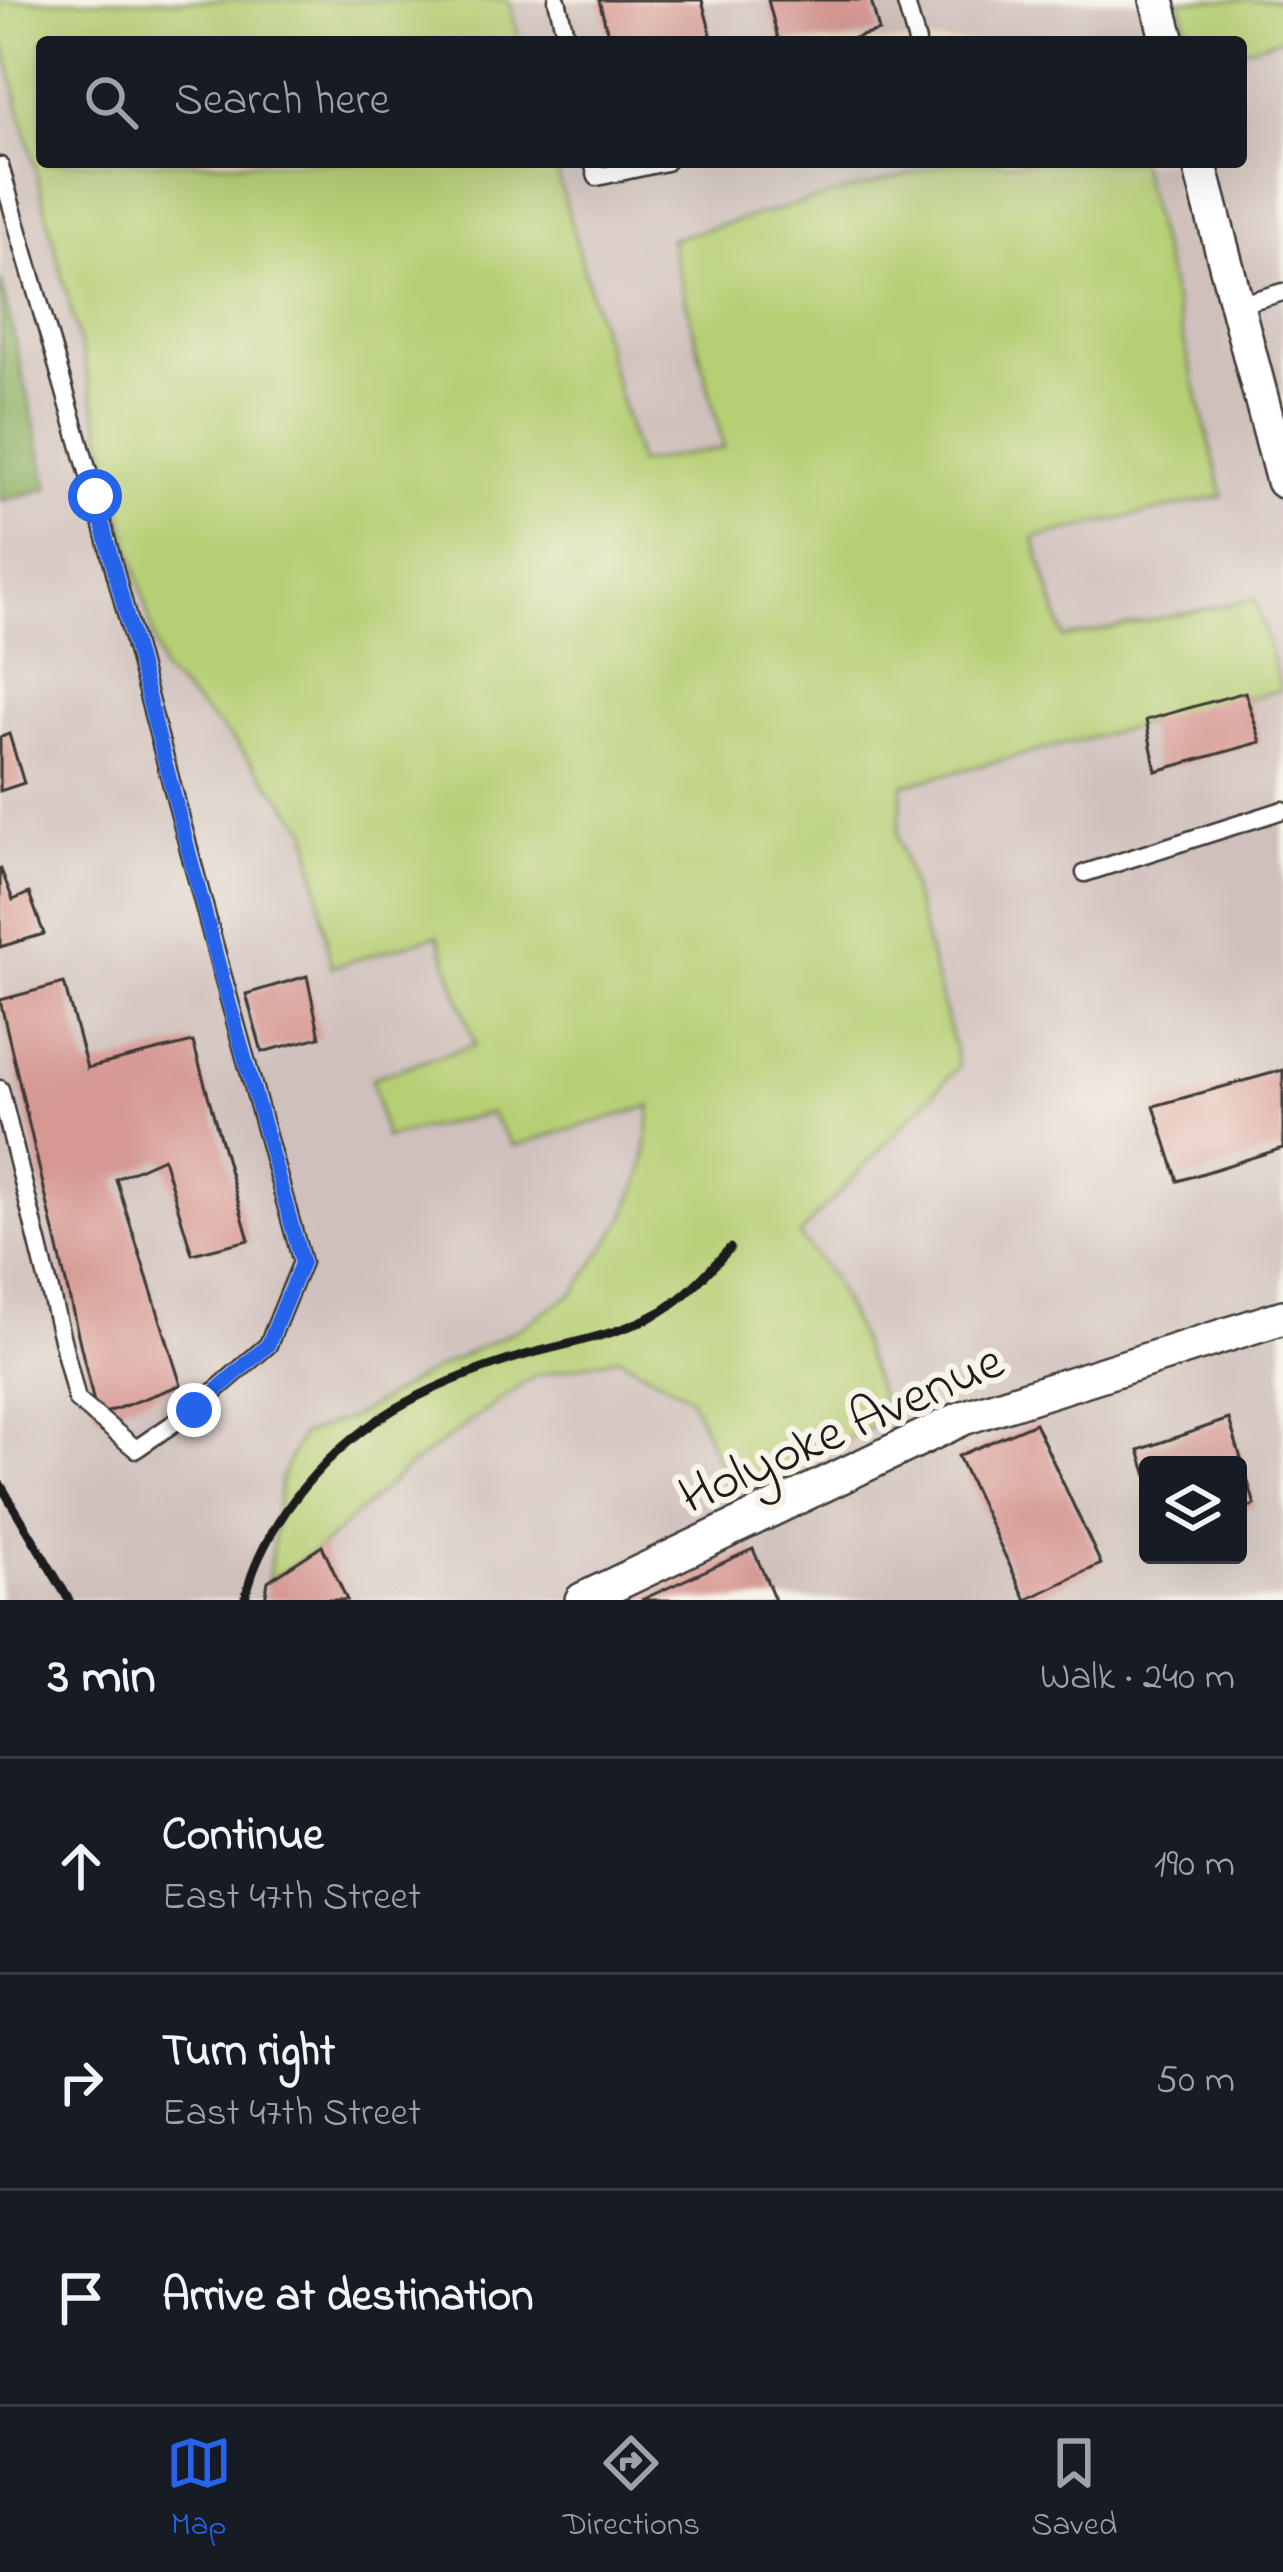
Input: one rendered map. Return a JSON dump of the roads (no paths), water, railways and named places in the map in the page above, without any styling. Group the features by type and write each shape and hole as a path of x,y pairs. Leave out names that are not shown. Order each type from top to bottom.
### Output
{"street":[{"path":"1157,0 1166,36"},
{"path":"1201,168 1283,481"},
{"name":"Holyoke Avenue","path":"582,1600 963,1418 1283,1317"}],"lane":[{"path":"557,0 566,36"},
{"path":"905,0 914,36"},
{"path":"0,166 95,496 302,1262 268,1345 194,1410 136,1449 76,1400 0,1089"},
{"path":"595,168 597,177 638,168"},
{"path":"1237,305 1283,292"},
{"path":"1085,873 1283,810"}],"railway":[{"path":"245,1600 257,1561 285,1512 316,1473 367,1427 455,1379 645,1320 680,1298 730,1248"},
{"path":"0,1484 69,1600"}]}
